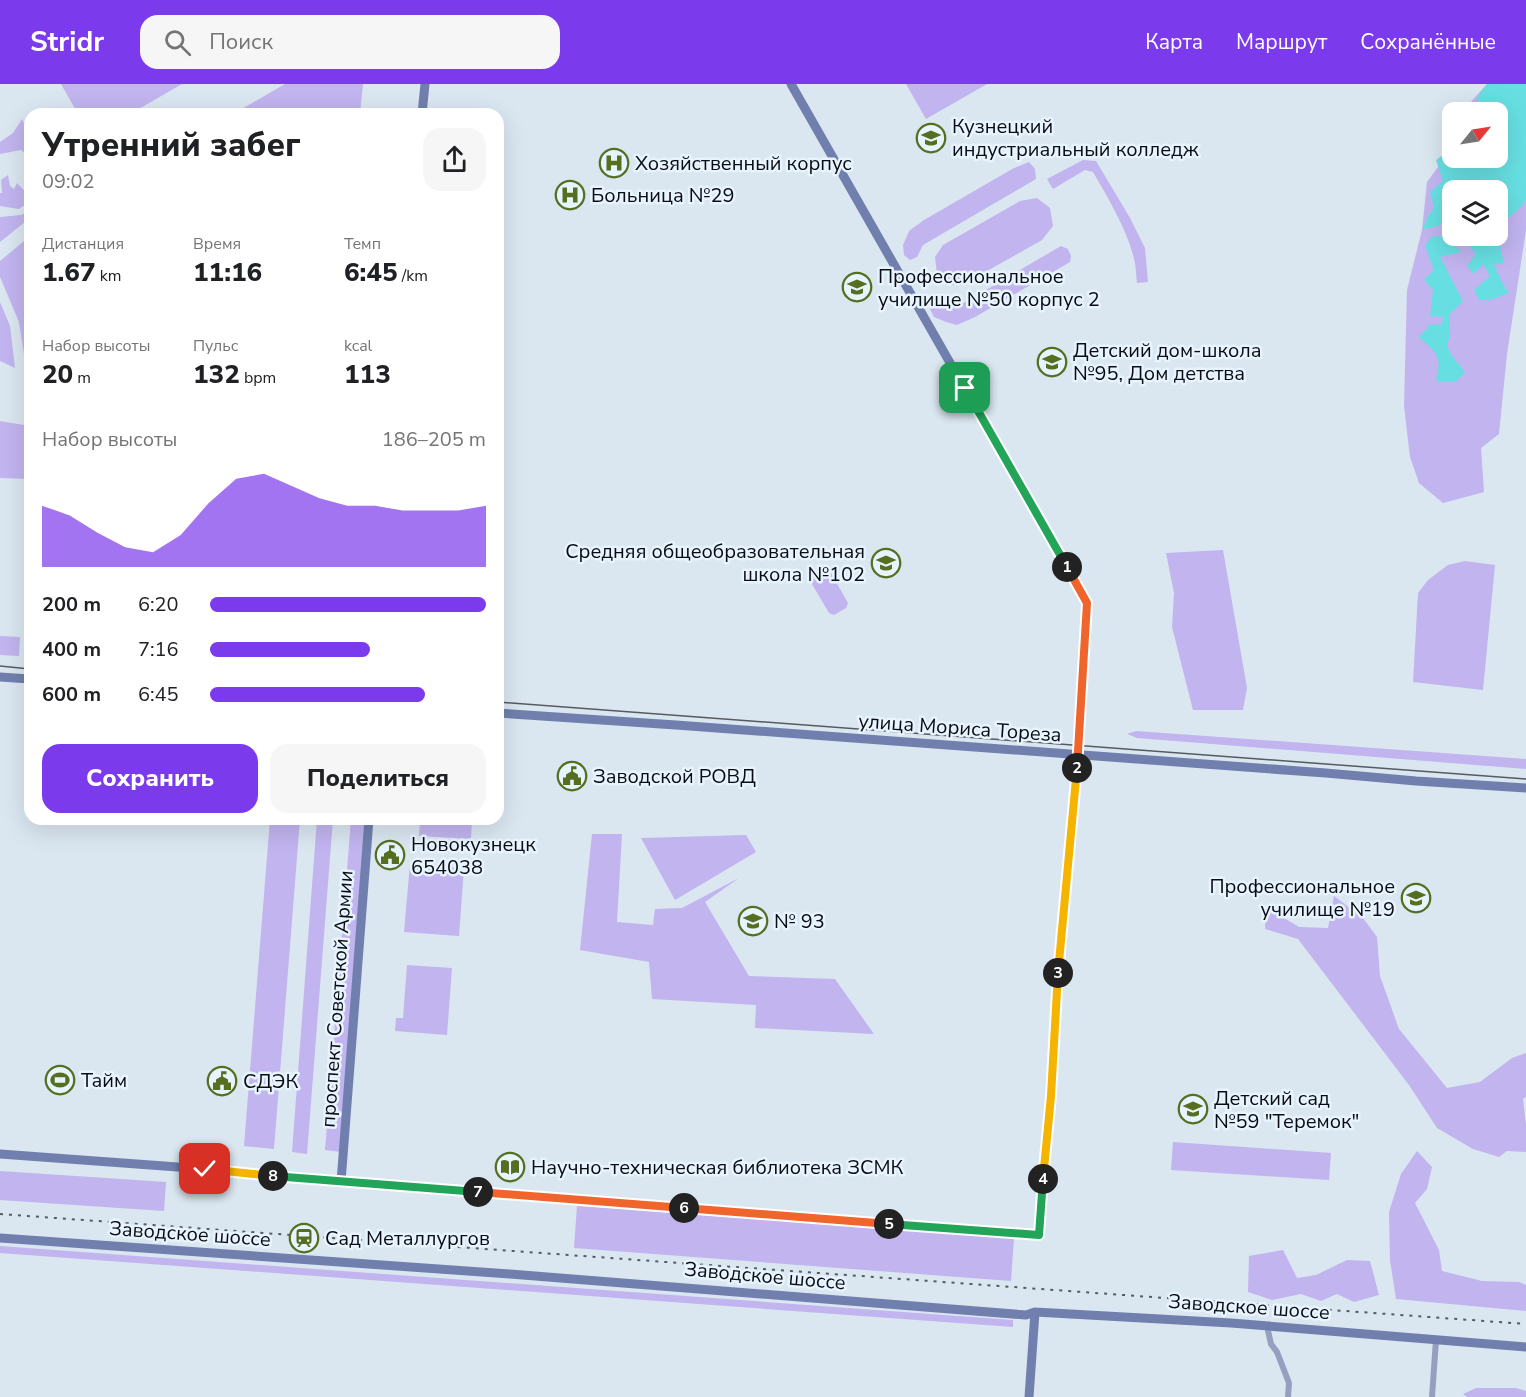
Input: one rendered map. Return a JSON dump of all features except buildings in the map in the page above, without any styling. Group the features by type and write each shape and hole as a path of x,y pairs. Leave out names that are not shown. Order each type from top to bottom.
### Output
{"street":[{"path":"423,108 425,84"},
{"path":"0,1154 1039,1235 1051,1096 1059,958 1078,755 1087,603 791,84"},
{"path":"0,677 24,679"},
{"name":"улица Мориса Тореза","path":"504,713 1326,773 1416,782 1526,788"},
{"name":"проспект Советской Армии","path":"341,1182 369,825"},
{"name":"Заводское шоссе","path":"0,1238 499,1273 1026,1315 1035,1312 1267,1326 1526,1347"},
{"path":"1029,1397 1035,1312"},
{"path":"1267,1326 1271,1344 1289,1383 1288,1397"},
{"path":"1432,1397 1437,1340"}],"shaded area":[{"path":"61,84 182,84 140,108 75,108"},
{"path":"285,84 363,84 361,108 243,108"},
{"path":"906,84 987,84 926,119"},
{"path":"1487,84 1526,84 1526,230 1507,354 1499,434 1481,448 1484,492 1443,503 1419,483 1410,457 1404,406 1407,290 1422,230 1427,182 1442,161 1442,168 1508,168 1508,102 1471,102"},
{"path":"22,119 24,153 21,150 0,154 0,142 13,133"},
{"path":"1083,160 1096,161 1130,218 1145,248 1148,282 1137,283 1135,262 1127,237 1093,172 1085,170 1053,189 1047,179"},
{"path":"1029,162 1035,169 1036,179 923,245 917,257 910,260 904,255 903,245 909,231 1014,168"},
{"path":"8,175 10,186 14,189 17,183 24,190 24,205 19,209 0,206 1,180"},
{"path":"1037,198 1050,208 1053,226 1042,240 964,284 950,285 937,274 935,257 943,245 1020,201"},
{"path":"24,214 24,223 0,242 0,217"},
{"path":"24,241 24,354 19,322 0,277 0,261"},
{"path":"1061,246 1068,249 1071,256 1070,262 975,317 957,325 934,317 930,309 933,298 941,299 955,308"},
{"path":"0,302 10,326 15,368 0,361"},
{"path":"0,421 24,425 24,479 0,478"},
{"path":"1223,550 1247,688 1243,710 1193,710 1172,627 1174,593 1166,553"},
{"path":"1465,561 1495,565 1483,690 1413,682 1418,593 1428,580 1448,565"},
{"path":"826,572 831,573 848,603 846,608 834,615 829,613 812,584 814,578"},
{"path":"0,636 20,637 19,656 0,655"},
{"path":"1136,731 1526,759 1526,769 1137,738 1127,734"},
{"path":"270,825 300,825 274,1149 244,1146"},
{"path":"317,825 333,825 307,1154 292,1152"},
{"path":"351,825 367,825 341,1152 325,1150"},
{"path":"420,825 472,825 471,839 419,836"},
{"path":"592,834 622,834 617,922 653,925 655,909 682,908 739,878 705,902 749,976 835,979 874,1034 755,1028 756,1005 652,999 649,962 580,950"},
{"path":"746,835 756,852 675,900 641,838"},
{"path":"410,864 464,868 459,936 404,932"},
{"path":"1334,896 1363,918 1377,937 1380,976 1399,1029 1447,1088 1480,1082 1512,1058 1526,1053 1526,1097 1523,1099 1526,1152 1507,1151 1499,1157 1473,1149 1437,1128 1409,1085 1298,939 1265,929 1266,907 1299,927 1328,928"},
{"path":"407,965 452,968 447,1035 395,1031 396,1018 403,1018"},
{"path":"1173,1142 1331,1153 1329,1180 1171,1170"},
{"path":"1417,1151 1432,1167 1427,1189 1415,1203 1439,1250 1442,1271 1482,1281 1519,1282 1526,1285 1526,1311 1396,1299 1390,1260 1389,1212 1401,1174"},
{"path":"0,1171 166,1182 164,1211 0,1200"},
{"path":"577,1206 1014,1238 1011,1281 574,1248"},
{"path":"0,1246 1013,1320 1013,1327 0,1253"},
{"path":"1283,1250 1297,1278 1316,1275 1347,1260 1370,1261 1379,1295 1354,1302 1337,1294 1321,1301 1301,1294 1272,1300 1248,1292 1249,1256"},
{"path":"1476,1388 1516,1388 1526,1391 1526,1397 1467,1397 1463,1394"}],"water":[{"path":"1487,84 1526,84 1526,200 1508,218 1508,180 1443,180 1436,160 1442,156 1442,168 1508,168 1508,102 1477,102 1479,94"},
{"path":"1442,182 1442,222 1438,226 1422,230 1434,208 1430,192"},
{"path":"1433,236 1442,237 1442,246 1456,246 1461,252 1440,257 1463,301 1449,315 1450,336 1447,346 1465,372 1457,381 1436,381 1439,365 1437,356 1419,337 1430,325 1442,324 1443,317 1430,316 1433,290 1424,280 1434,270 1425,245"},
{"path":"1469,246 1500,246 1504,263 1494,264 1509,293 1490,300 1479,300 1474,290 1490,276 1483,264 1474,274 1467,266 1476,254"}],"tram line":[{"path":"0,666 24,668"},
{"path":"504,702 1526,779"}],"railway":[{"path":"0,1214 1526,1324"}],"place":[{"name":"Кузнецкий индустриальный колледж","path":"931,138"},
{"name":"Хозяйственный корпус","path":"614,163"},
{"name":"Больница №29","path":"570,195"},
{"name":"Профессиональное училище №50 корпус 2","path":"857,287"},
{"name":"Детский дом-школа №95, Дом детства","path":"1052,362"},
{"name":"Средняя общеобразовательная школа №102","path":"886,563"},
{"name":"Заводской РОВД","path":"572,776"},
{"name":"Новокузнецк 654038","path":"390,855"},
{"name":"Профессиональное училище №19","path":"1416,898"},
{"name":"№ 93","path":"753,921"},
{"name":"Тайм","path":"60,1080"},
{"name":"СДЭК","path":"222,1081"},
{"name":"Детский сад №59 \"Теремок\"","path":"1193,1109"},
{"name":"Научно-техническая библиотека ЗСМК","path":"510,1167"},
{"name":"Сад Металлургов","path":"304,1238"}],"route":[{"path":"205,1169 341,1182 1039,1235 1051,1096 1059,958 1078,748 1087,603 965,388"}]}
